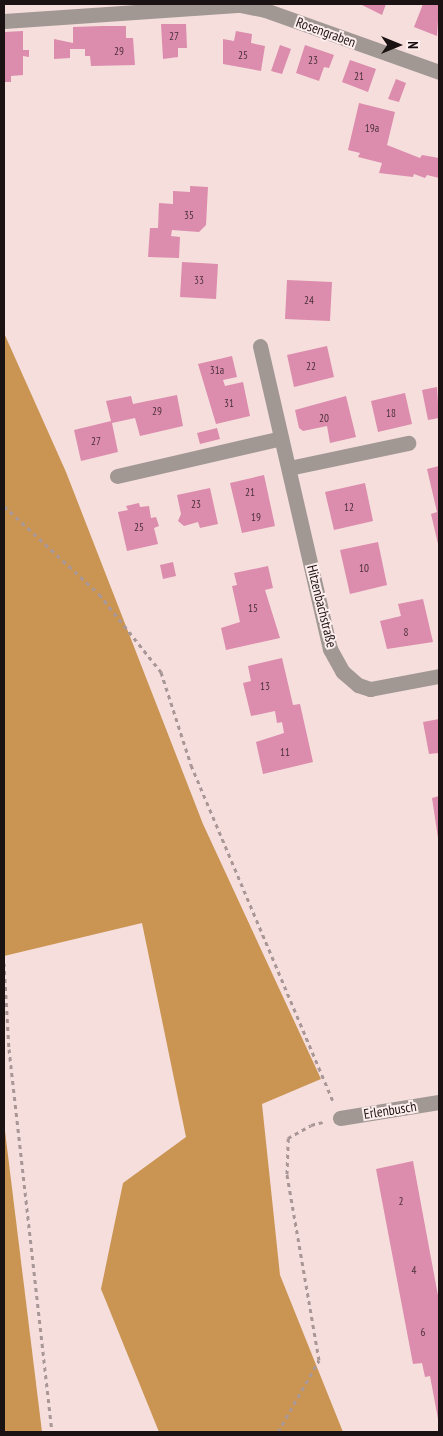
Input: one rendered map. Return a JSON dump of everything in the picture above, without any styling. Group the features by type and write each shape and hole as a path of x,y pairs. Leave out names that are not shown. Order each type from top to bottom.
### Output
{"street":[{"name":"Rosengraben","path":"4,21 238,5 265,7 439,72"},
{"name":"Hitzenbachstraße","path":"260,346 330,649 343,672 358,685 370,689 439,676"},
{"path":"117,476 281,438"},
{"path":"289,468 408,443"},
{"name":"Erlenbusch","path":"340,1118 439,1102"}],"path":[{"path":"4,506 99,594 162,672 191,765 340,1118 311,1125 288,1138 287,1174 319,1360 278,1432"},
{"path":"4,963 9,1049 52,1432"}],"shaded area":[{"path":"4,333 66,472 203,824 321,1079 262,1104 280,1275 343,1432 159,1432 101,1289 123,1183 186,1137 142,923 4,956"},
{"path":"4,1123 42,1432 4,1432"}],"building":[{"path":"360,4 386,4 382,15"},
{"path":"423,4 439,4 437,36 414,27"},
{"path":"161,24 186,24 187,48 178,48 178,57 163,59"},
{"path":"126,26 126,38 133,38 135,65 91,66 90,56 85,56 85,49 70,49 70,58 54,59 54,39 73,43 73,27"},
{"path":"23,31 23,50 29,50 29,57 23,56 23,75 11,76 11,82 4,82 4,32"},
{"path":"236,31 252,34 251,43 265,46 261,71 223,64 223,39 234,41"},
{"path":"280,45 291,49 282,74 271,71"},
{"path":"305,45 334,55 329,68 324,67 319,81 296,73"},
{"path":"350,60 376,69 368,92 342,82"},
{"path":"396,79 406,83 399,102 388,99"},
{"path":"359,103 395,112 387,145 420,158 422,155 439,158 439,178 427,175 425,178 414,174 413,177 379,173 382,163 358,157 360,153 348,150"},
{"path":"190,186 208,187 206,225 199,232 172,230 171,236 180,237 179,258 148,257 150,228 158,228 159,203 173,204 173,191 190,192"},
{"path":"182,262 218,264 216,299 180,297"},
{"path":"287,280 332,282 330,321 285,319"},
{"path":"327,346 334,377 294,387 287,355"},
{"path":"232,356 237,377 223,380 225,386 243,382 250,416 216,424 198,364"},
{"path":"437,387 439,418 428,420 422,390"},
{"path":"405,393 412,424 378,432 371,401"},
{"path":"177,395 183,426 140,436 135,418 112,423 118,452 81,461 74,430 111,421 106,401 131,396 133,404"},
{"path":"346,396 356,437 330,443 327,426 303,431 299,428 295,410"},
{"path":"217,428 220,439 200,444 197,433"},
{"path":"439,466 438,544 431,514 437,512 427,469"},
{"path":"264,475 275,526 242,533 230,483"},
{"path":"365,483 373,521 334,530 325,492"},
{"path":"210,488 218,524 200,528 198,522 184,526 178,521 181,514 177,495"},
{"path":"139,503 140,507 149,506 151,518 156,517 159,526 154,528 158,544 127,551 118,512 128,510 126,506"},
{"path":"378,542 387,585 350,594 340,550"},
{"path":"173,562 176,576 163,579 160,565"},
{"path":"268,566 273,588 265,590 280,638 226,650 221,628 240,622 232,586 237,585 234,573"},
{"path":"423,599 433,642 387,649 380,621 401,616 398,604"},
{"path":"282,658 293,705 300,704 313,762 263,774 256,742 284,733 282,722 277,723 275,711 251,716 243,683 251,681 248,666"},
{"path":"439,719 439,753 429,754 423,722"},
{"path":"439,796 439,838 438,838 432,798"},
{"path":"413,1161 439,1301 438,1419 430,1376 425,1377 422,1363 413,1364 376,1169"}]}
